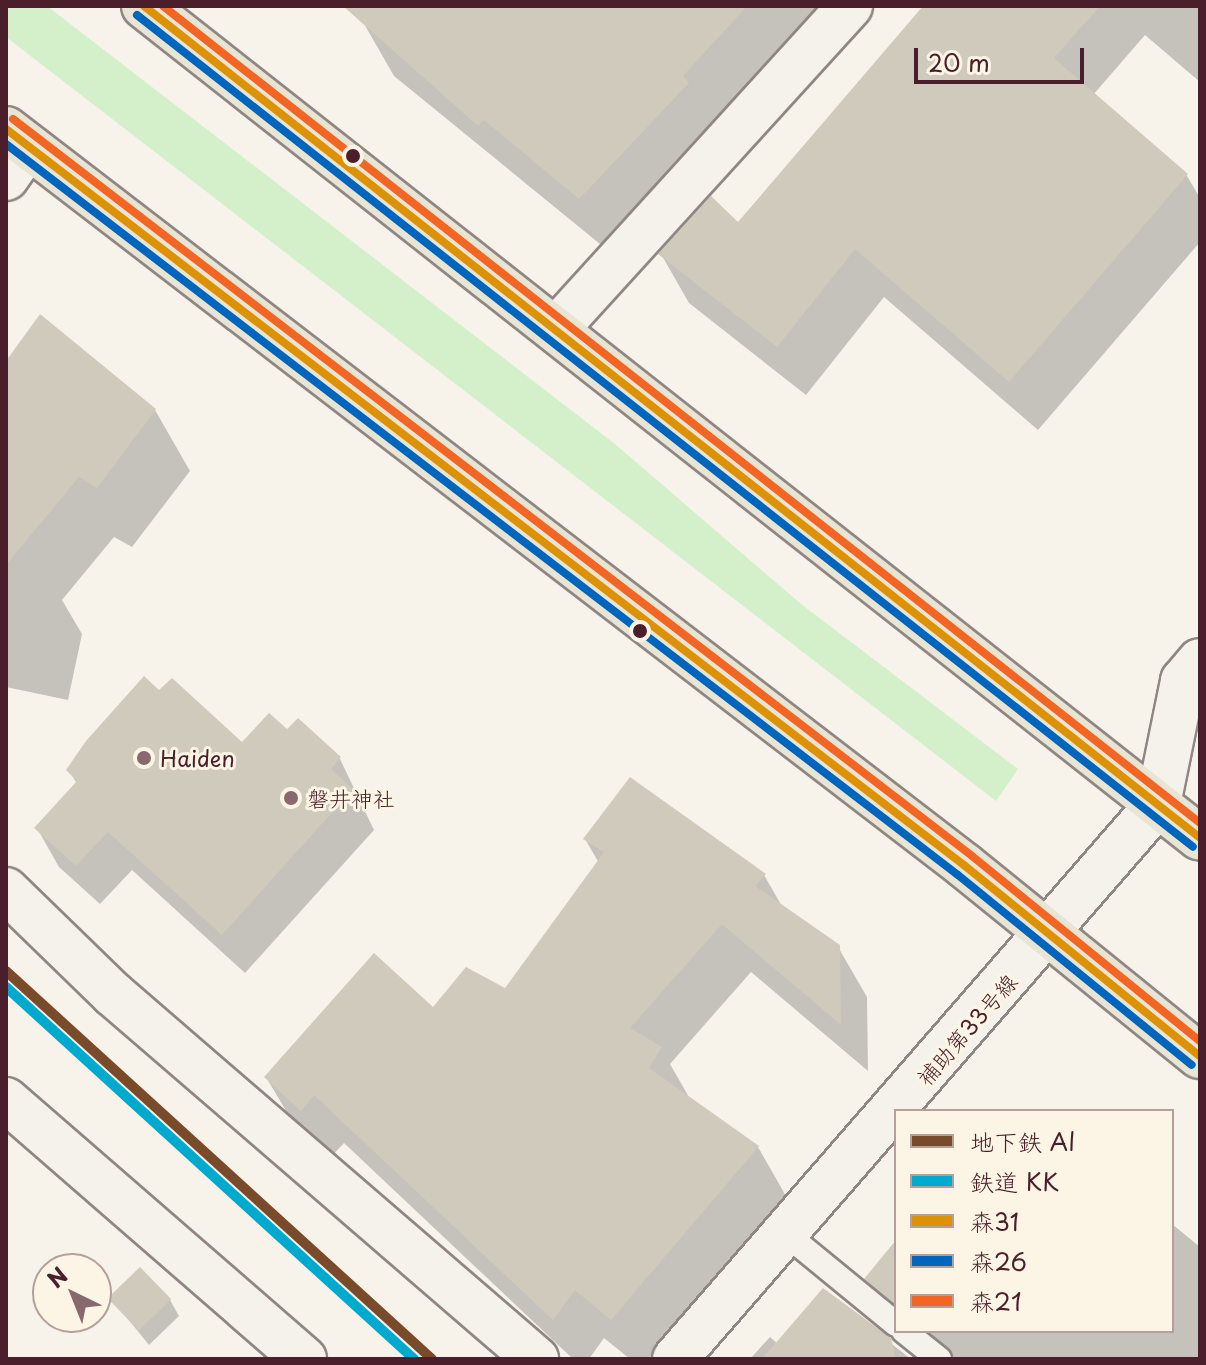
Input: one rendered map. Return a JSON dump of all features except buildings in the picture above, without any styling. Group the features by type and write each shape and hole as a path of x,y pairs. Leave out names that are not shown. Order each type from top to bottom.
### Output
{"highway":[{"path":"144,6 558,327 1200,838"},
{"path":"13,151 1048,932 1200,1056"}],"street":[{"path":"558,327 850,6"},
{"path":"1158,804 1183,681 1200,661"},
{"name":"補助第33号線","path":"894,1109 1158,804"},
{"path":"6,890 113,994 536,1359"},
{"path":"6,1100 304,1359"},
{"name":"補助第33号線","path":"675,1359 894,1110"}],"lane":[{"path":"786,1234 894,1322"},
{"path":"906,1333 939,1359"}],"green space":[{"path":"6,6 47,6 615,444 801,604 1018,769 996,801 6,37"}],"metro line":[{"name":"Al","path":"6,971 432,1359"}],"rail line":[{"name":"KK","path":"6,987 414,1359"}],"transit line":[{"name":"森31","path":"144,6 1200,838"},
{"name":"森21","path":"163,6 1200,823"},
{"name":"森26","path":"137,15 1193,847"},
{"name":"森21","path":"13,119 972,856 1200,1041"},
{"name":"森31","path":"6,129 965,866 1200,1056"},
{"name":"森26","path":"6,144 958,875 1192,1065"}],"place":[{"name":"Haiden","path":"144,758"},
{"name":"磐井神社","path":"291,798"}]}
